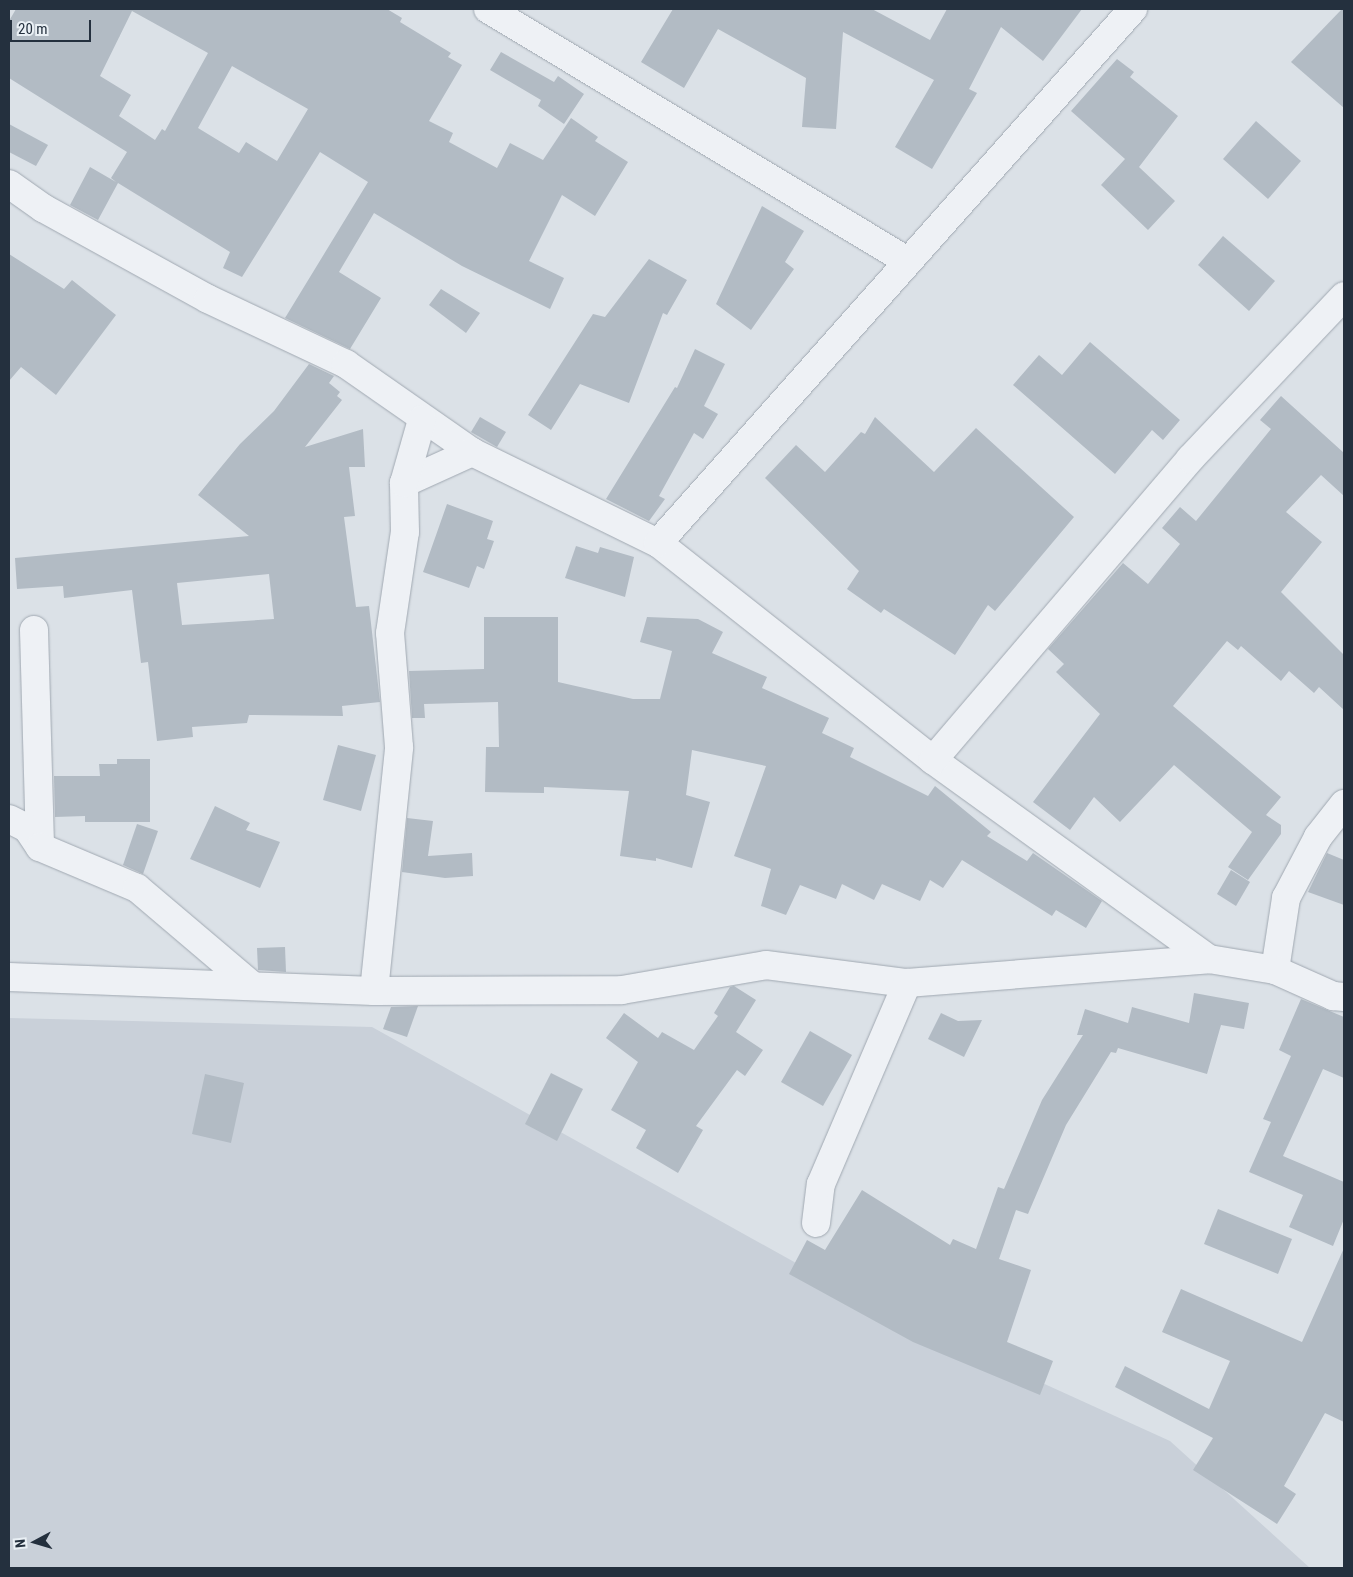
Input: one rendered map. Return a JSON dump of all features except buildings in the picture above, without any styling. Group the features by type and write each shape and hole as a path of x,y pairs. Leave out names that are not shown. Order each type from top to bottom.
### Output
{"street":[{"path":"488,9 908,261"},
{"path":"658,543 1134,9"},
{"path":"9,184 43,208 208,299 346,364 422,420 472,452 658,543 933,760 1208,959"},
{"path":"933,760 1190,459 1344,296"},
{"path":"374,991 399,747 390,633 405,532 404,483 422,420"},
{"path":"404,483 472,452"},
{"path":"34,630 40,848"},
{"path":"1276,970 1286,898 1318,837 1344,804"},
{"path":"9,819 27,828 40,848 137,888 250,984"},
{"path":"9,977 250,984 374,991 622,990 766,964 907,983 1208,959 1276,970 1333,996 1344,997"},
{"path":"816,1223 821,1184 907,983"}],"shaded area":[{"path":"9,1018 372,1027 875,1307 1170,1441 1310,1568 9,1568"}]}
